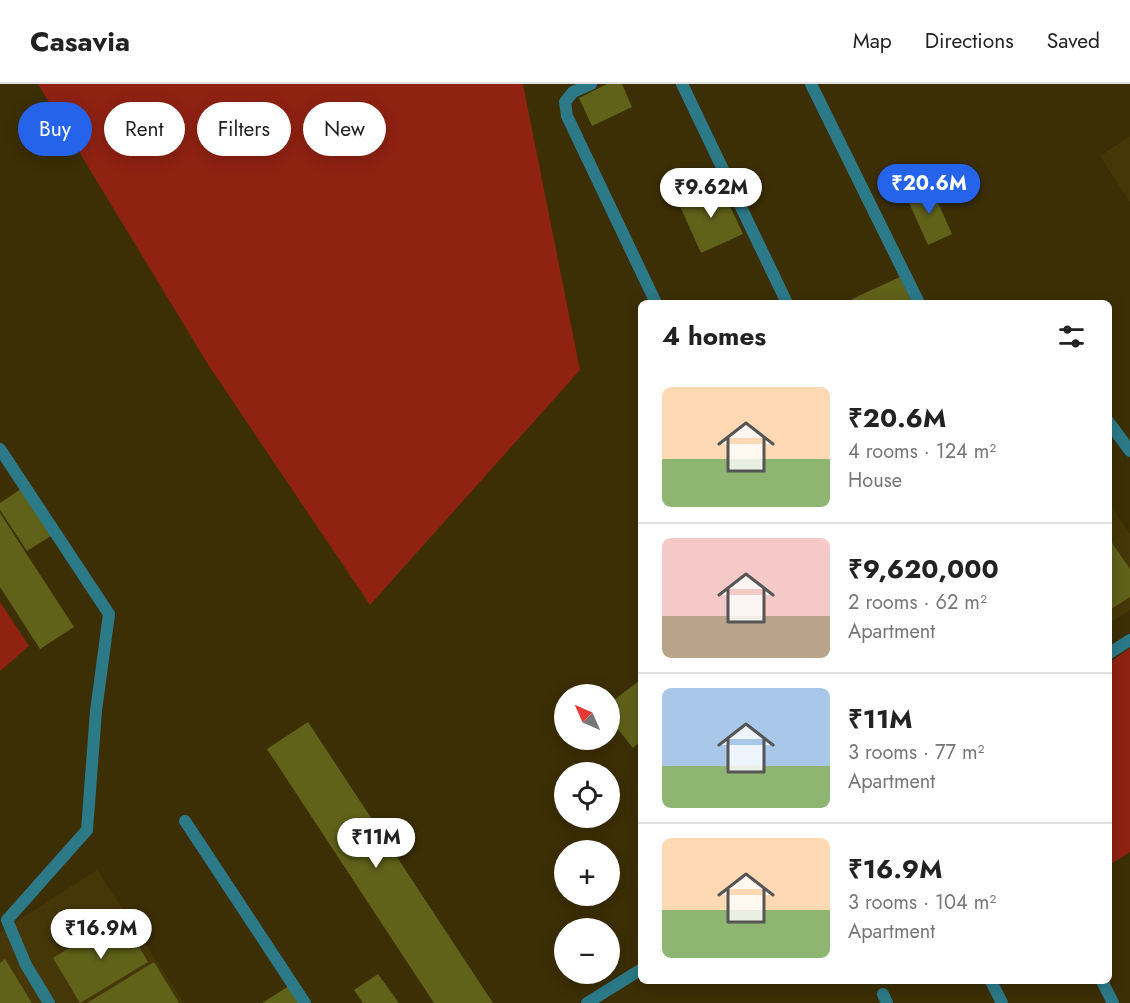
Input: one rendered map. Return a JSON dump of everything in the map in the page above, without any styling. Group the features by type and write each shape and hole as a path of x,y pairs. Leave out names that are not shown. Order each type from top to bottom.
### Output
{"street":[{"path":"591,84 573,92 565,102 567,116 655,300"},
{"path":"682,84 786,300"},
{"path":"811,84 918,300"},
{"path":"1112,426 1130,451"},
{"path":"0,449 109,614 96,711 87,830 7,920 26,965 49,1003"},
{"path":"1112,651 1130,640"},
{"path":"185,821 305,1003"},
{"path":"587,1003 603,999 638,972"},
{"path":"992,984 1002,1003"},
{"path":"1104,984 1113,1003"}],"shaded area":[{"path":"38,84 523,84 580,370 370,605 209,366 82,156 92,156 92,102 49,102"},
{"path":"1130,136 1130,202 1100,156"},
{"path":"1112,507 1130,534 1130,610 1112,622"},
{"path":"0,602 29,646 0,671"},
{"path":"1130,648 1130,852 1112,863 1112,661"},
{"path":"97,870 184,1003 0,1003 0,932"}],"building":[{"path":"607,84 622,84 632,107 592,126 579,98"},
{"path":"720,185 743,234 701,253 679,204"},
{"path":"930,185 952,234 928,245 906,196"},
{"path":"900,277 911,300 852,300"},
{"path":"24,487 54,534 27,551 0,510 0,503"},
{"path":"0,513 74,627 40,649 0,587"},
{"path":"1112,543 1130,569 1130,597 1112,608"},
{"path":"638,682 638,744 633,748 620,732 620,695"},
{"path":"308,722 493,1003 434,1003 267,749"},
{"path":"121,916 148,962 80,1003 53,958"},
{"path":"5,959 32,1003 0,1003 0,963"},
{"path":"154,962 179,1003 87,1003"},
{"path":"378,974 399,1003 363,1003 354,990"},
{"path":"289,986 299,1003 262,1003"}]}
